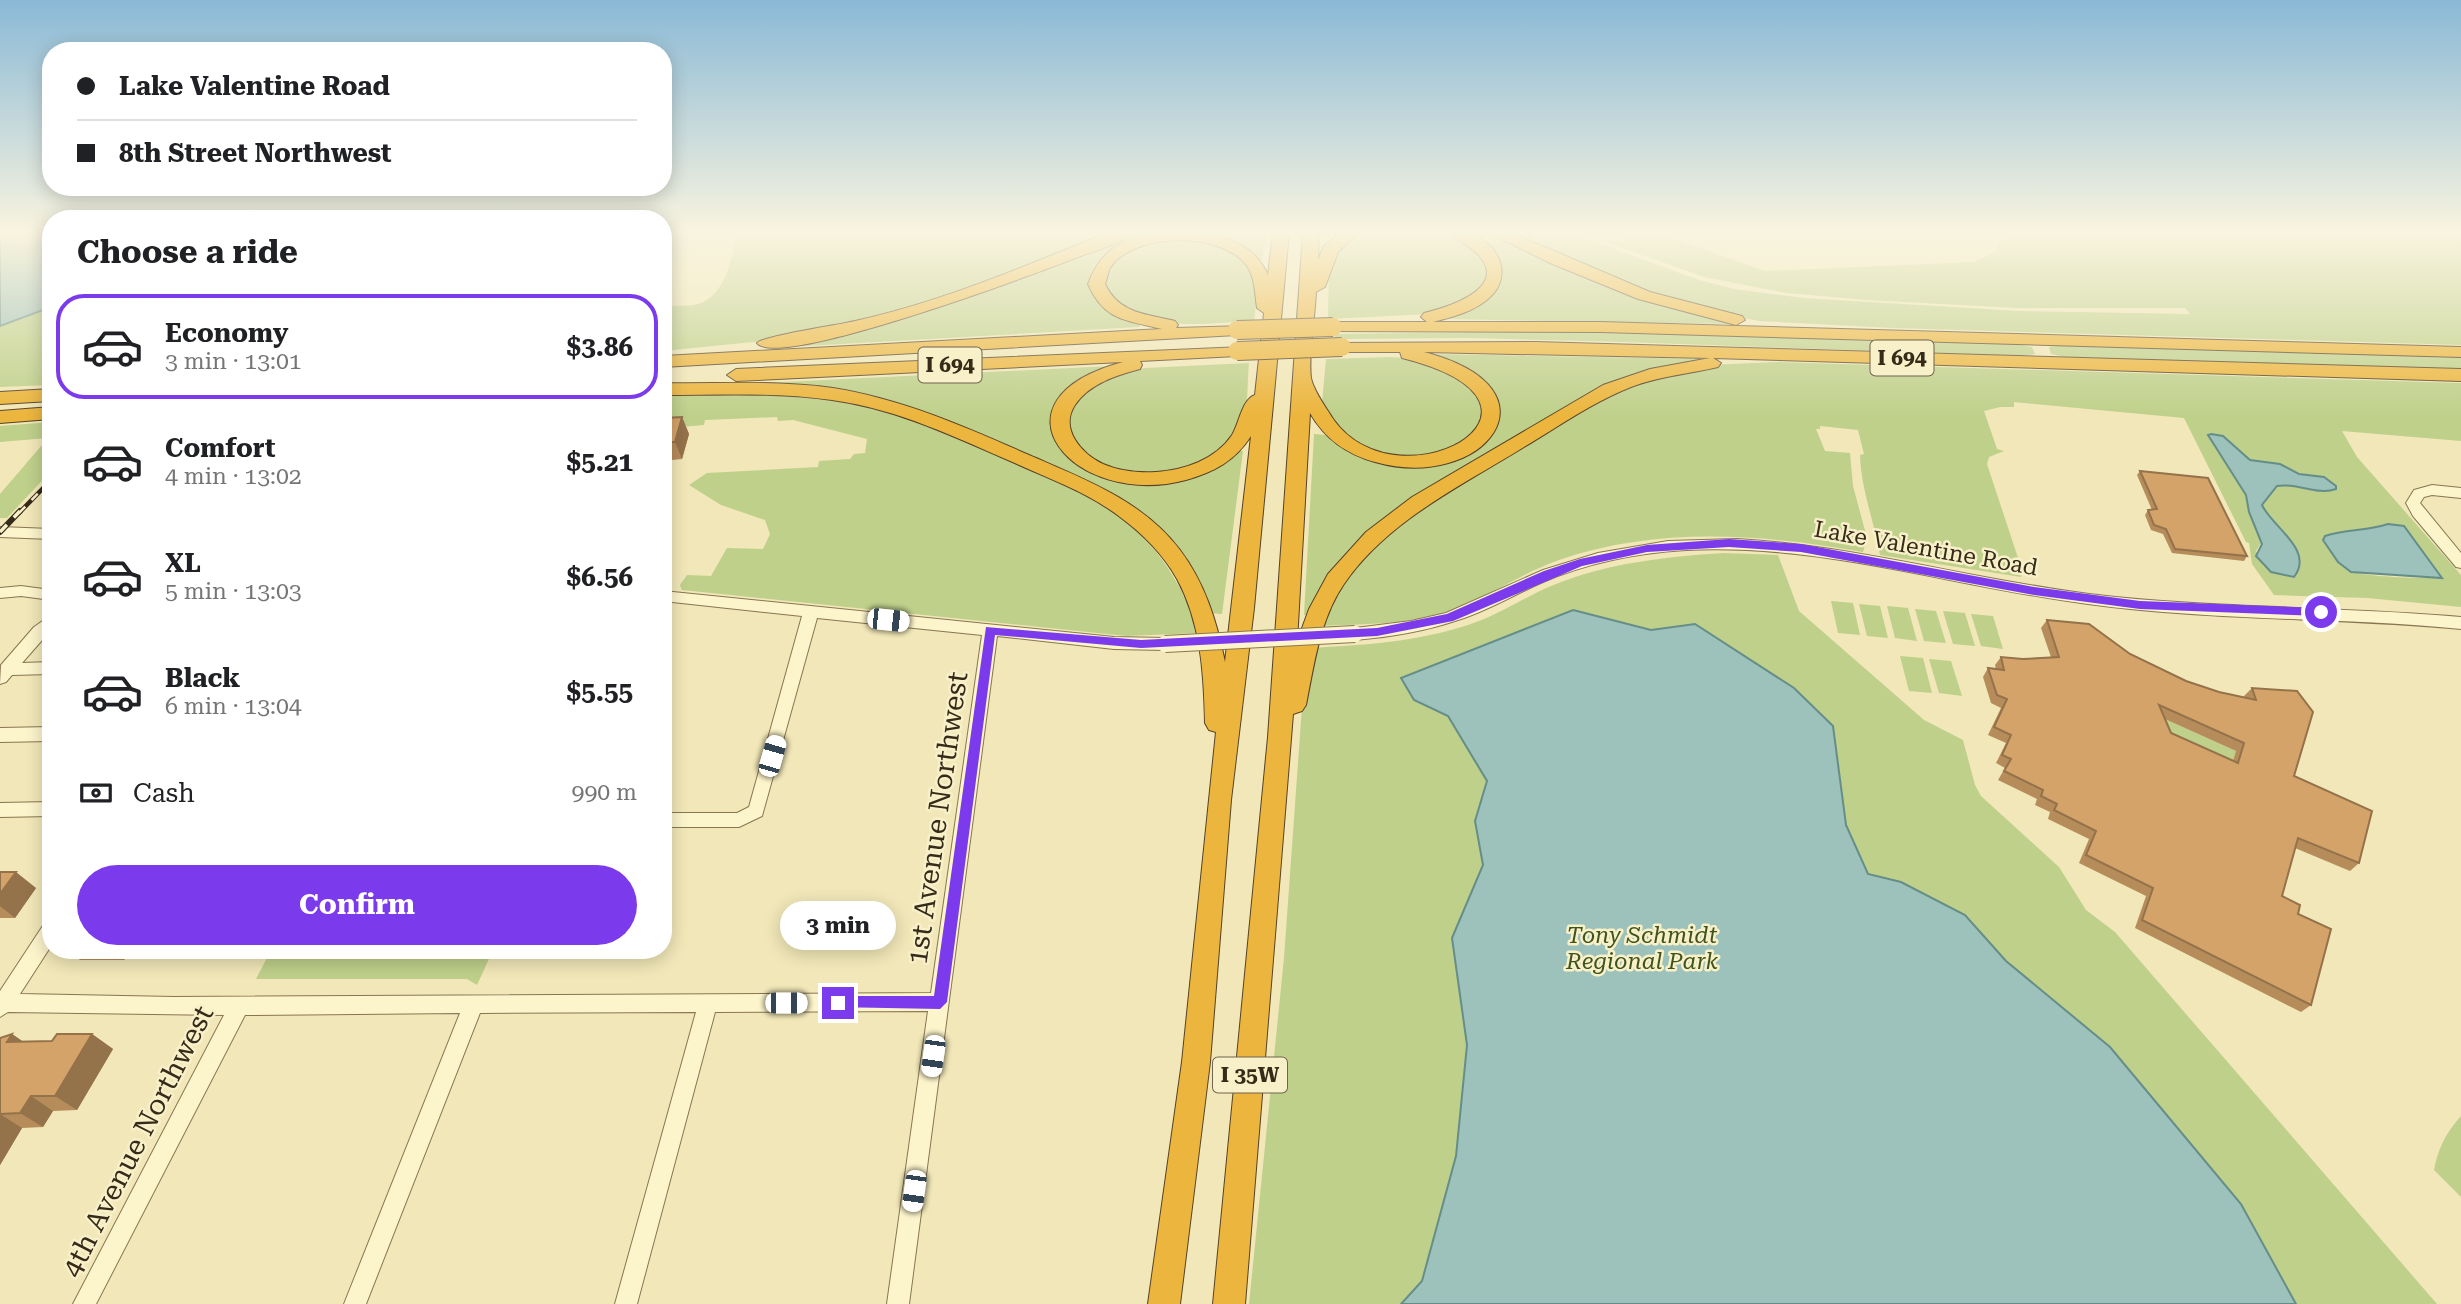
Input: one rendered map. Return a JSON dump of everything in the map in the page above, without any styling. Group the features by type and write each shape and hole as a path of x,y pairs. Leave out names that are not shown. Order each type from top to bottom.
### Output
{"highway":[{"path":"672,355 802,338 878,323 968,294"},
{"path":"1100,294 1115,311 1154,323 1217,330"},
{"path":"1262,294 1270,337"},
{"name":"I 35W","path":"1164,1304 1196,1062 1212,880 1275,294"},
{"name":"I 35W","path":"1229,1304 1280,737 1308,294"},
{"path":"1307,310 1313,294"},
{"path":"1360,327 1463,309 1485,294"},
{"path":"1639,294 1721,317 1783,326 2012,340"},
{"name":"I 694","path":"672,361 1217,330 1333,327 1553,326 2461,352"},
{"name":"I 694","path":"672,379 1237,351 1342,347 1525,346 2461,375"},
{"path":"1302,381 1327,425 1337,436 1360,451 1382,458 1421,461 1455,454 1474,444 1488,427 1491,414 1488,400 1479,386 1464,374 1447,365 1416,356 1342,347"},
{"path":"1204,353 1125,367 1092,378 1074,391 1062,409 1060,429 1064,440 1083,461 1106,472 1127,477 1166,478 1200,469 1223,457 1242,435 1253,412 1268,361"},
{"path":"1280,737 1294,705 1312,626 1335,580 1377,535 1437,492 1578,406 1634,379 1677,368 1713,363 1872,357"},
{"path":"672,389 799,391 852,398 901,410 947,426 1074,482 1107,498 1138,520 1185,574 1202,608 1210,634 1217,704 1212,880"},
{"path":"0,398 42,396"},
{"path":"0,417 42,414"}],"street":[{"path":"2461,493 2428,490 2419,493 2413,503 2418,513 2461,563"},
{"path":"0,531 42,533"},
{"name":"Lake Valentine Road","path":"672,597 1114,643 1164,644 1355,634 1399,629 1449,618 1548,574 1602,557 1668,546 1729,543 1801,548 2041,592 2140,605 2367,614 2461,623"},
{"path":"0,593 21,591 42,594"},
{"path":"672,820 740,820 752,815 759,805 811,612"},
{"name":"1st Avenue Northwest","path":"898,1304 990,630"},
{"path":"4,673 42,631"},
{"path":"4,673 42,669"},
{"path":"0,735 42,734"},
{"path":"0,810 42,809"},
{"path":"1,1005 42,944"},
{"path":"1,1005 940,1002"},
{"path":"355,1304 474,1003"},
{"path":"626,1304 708,1003"},
{"name":"4th Avenue Northwest","path":"84,1304 240,1004"}],"green space":[{"path":"714,294 957,294 915,310 763,341 672,350 672,306 698,304"},
{"path":"968,294 1095,294 1103,304 1115,312 1141,324 1139,327 771,348 910,316"},
{"path":"1109,294 1256,294 1256,299 1254,321 1190,324 1141,318 1127,312"},
{"path":"1328,294 1477,294 1430,314 1328,319"},
{"path":"1479,294 1636,294 1668,307 1731,324 1444,319"},
{"path":"1653,294 1772,294 2019,311 2190,314 2185,308 2018,308 1796,294 2461,294 2461,345 1892,328 1759,321 1678,304"},
{"path":"42,309 42,385 0,387 0,326"},
{"path":"1626,332 2016,344 2032,347 2035,354 2020,356 1472,338 1335,339 1335,334"},
{"path":"2062,345 2461,356 2461,369 2065,357 2051,354 2049,347"},
{"path":"1432,354 1708,359 1646,371 1601,387 1405,506 1310,615 1304,615 1314,434 1327,435 1345,448 1437,462 1494,417 1453,363"},
{"path":"1407,358 1448,369 1481,401 1481,421 1476,431 1459,445 1424,456 1386,454 1349,440 1322,403 1326,359"},
{"path":"1776,362 2461,383 2461,441 2342,431 2357,457 2461,575 2461,607 2367,598 2274,595 2252,564 2249,543 2246,542 2184,418 2014,402 2014,407 1984,411 1997,449 2004,451 1989,457 1987,464 2023,573 2021,577 1880,555 1863,480 1860,455 1864,454 1858,430 1820,426 1820,429 1816,429 1825,451 1850,453 1853,486 1867,538 1863,552 1749,538 1672,538 1634,542 1559,560 1463,606 1428,617 1317,626 1333,592 1387,529 1617,387 1707,365","holes":["2209,435 2223,436 2250,460 2280,464 2306,476 2320,491 2291,485 2277,486 2262,505 2264,567 2256,551 2262,541 2249,512 2246,495","2388,524 2404,526 2441,577 2397,577 2353,572 2344,567 2333,554 2348,530 2373,529"]},
{"path":"1249,363 1247,401 1242,422 1230,440 1213,455 1192,465 1168,472 1121,472 1100,464 1082,452 1067,430 1070,406 1076,397 1119,372 1145,368"},
{"path":"1112,366 1069,392 1067,454 1158,482 1236,451 1243,451 1222,614 1208,613 1143,520 921,413 740,384"},
{"path":"672,394 826,398 868,405 923,422 1051,478 1089,497 1124,520 1160,556 1176,580 1200,633 1126,636 682,590 680,585 687,575 711,576 727,548 763,549 770,534 765,520 721,505 689,485 707,473 818,467 819,461 850,459 854,454 865,453 867,439 793,420 778,421 777,417 705,420 704,425 672,428"},
{"path":"42,423 42,438 0,442 0,426"},
{"path":"42,445 42,481 7,518 0,518 0,494"},
{"name":"Tony Schmidt Regional Park","path":"1724,553 1778,555 1799,611 1924,720 1963,740 1975,785 1981,796 2059,867 2086,910 2115,932 2437,1304 1249,1304 1284,958 1304,679 1310,648 1370,644 1448,631 1500,612 1551,586 1593,572 1657,559"},
{"path":"1831,601 1853,603 1860,635 1838,633"},
{"path":"1859,604 1880,606 1888,638 1867,636"},
{"path":"1887,606 1908,608 1917,641 1895,638"},
{"path":"1915,609 1936,611 1946,643 1924,641"},
{"path":"1943,611 1965,613 1975,646 1953,644"},
{"path":"1971,614 1993,616 2003,649 1981,646"},
{"path":"1900,656 1923,658 1932,693 1909,691"},
{"path":"1929,659 1951,661 1962,696 1939,693"},
{"path":"2152,713 2236,751 2230,772 2164,741"},
{"path":"266,959 489,959 477,985 467,979 256,979"},
{"path":"2461,1116 2461,1197 2434,1170 2443,1141"}],"water":[{"path":"0,294 42,294 42,310 0,326"},
{"path":"2208,435 2223,436 2250,460 2280,464 2299,474 2324,477 2336,486 2336,489 2322,491 2277,486 2262,505 2296,548 2299,567 2294,577 2271,572 2256,556 2262,544 2249,512 2246,495"},
{"path":"2388,524 2404,526 2442,578 2351,572 2338,562 2323,540 2325,536 2333,534"},
{"name":"Tony Schmidt Regional Park","path":"1573,610 1651,630 1695,624 1794,688 1833,726 1846,825 1868,874 1901,882 1965,915 2006,961 2110,1047 2241,1204 2296,1304 1401,1304 1422,1281 1456,1156 1467,1045 1452,938 1483,865 1475,821 1487,781 1448,716 1414,700 1401,678"}],"building":[{"path":"682,417 675,442 672,442 672,418"},
{"path":"2140,471 2208,478 2247,556 2175,549 2166,529 2154,525 2148,510 2157,509"},
{"path":"2047,620 2089,624 2130,654 2186,681 2219,692 2256,700 2252,688 2297,691 2313,712 2294,776 2372,811 2359,863 2298,838 2282,896 2300,905 2298,914 2331,929 2311,1005 2142,920 2153,888 2086,855 2096,831 2054,810 2057,804 2041,796 2043,790 2004,771 2011,759 2002,755 2011,735 1994,727 2007,699 1997,695 1988,668 2004,670 2001,657 2059,657","holes":["2159,705 2244,743 2238,763 2171,733"]},
{"path":"0,872 16,872 0,894"},
{"path":"12,1034 7,1042 52,1041 57,1034 92,1034 55,1096 31,1096 20,1113 0,1114 0,1038"}],"railway":[{"path":"19,513 42,489"},
{"path":"0,532 20,511"}],"route":[{"path":"838,1003 940,1002 975,759 990,630 1141,644 1377,632 1449,618 1530,581 1580,563 1647,549 1729,543 1801,548 2034,591 2140,605 2321,612"}]}
